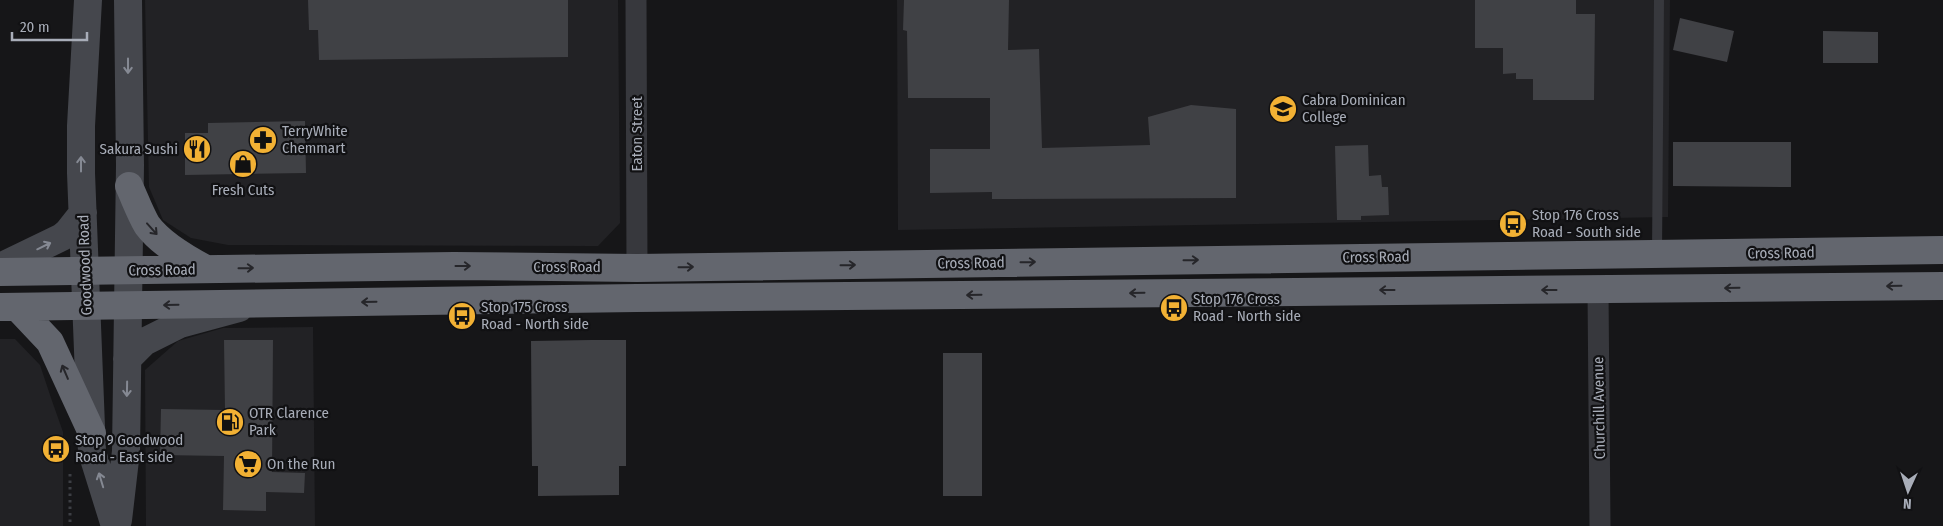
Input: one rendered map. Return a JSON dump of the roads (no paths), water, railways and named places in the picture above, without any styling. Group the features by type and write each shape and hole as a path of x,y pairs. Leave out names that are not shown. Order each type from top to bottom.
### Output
{"highway":[{"path":"129,186 148,225 153,231 184,258 206,269"},
{"name":"Cross Road","path":"0,272 454,266 637,268 1943,250"},
{"path":"1598,290 1599,256"},
{"path":"637,268 637,298"},
{"name":"Cross Road","path":"8,307 1372,290 1598,290 1943,286"},
{"path":"8,307 50,342 92,433"}],"main road":[{"name":"Goodwood Road","path":"88,0 81,126 92,452 116,526"},
{"name":"Goodwood Road","path":"116,526 126,451 129,186 128,0"},
{"path":"0,267 62,236 68,232 83,213"},
{"path":"127,359 144,342 180,324 252,304"}],"street":[{"name":"Eaton Street","path":"636,0 637,268"},
{"name":"Churchill Avenue","path":"1598,290 1600,526"}],"lane":[{"path":"1657,255 1659,0"}],"place":[{"name":"Cabra Dominican College","path":"1283,109"},
{"name":"TerryWhite Chemmart","path":"263,140"},
{"name":"Sakura Sushi","path":"197,149"},
{"name":"Fresh Cuts","path":"243,164"},
{"name":"Stop 176 Cross Road - South side","path":"1513,224"},
{"name":"Stop 176 Cross Road - North side","path":"1174,308"},
{"name":"Stop 175 Cross Road - North side","path":"462,316"},
{"name":"OTR Clarence Park","path":"230,422"},
{"name":"Stop 9 Goodwood Road - East side","path":"56,449"},
{"name":"On the Run","path":"248,464"}]}
